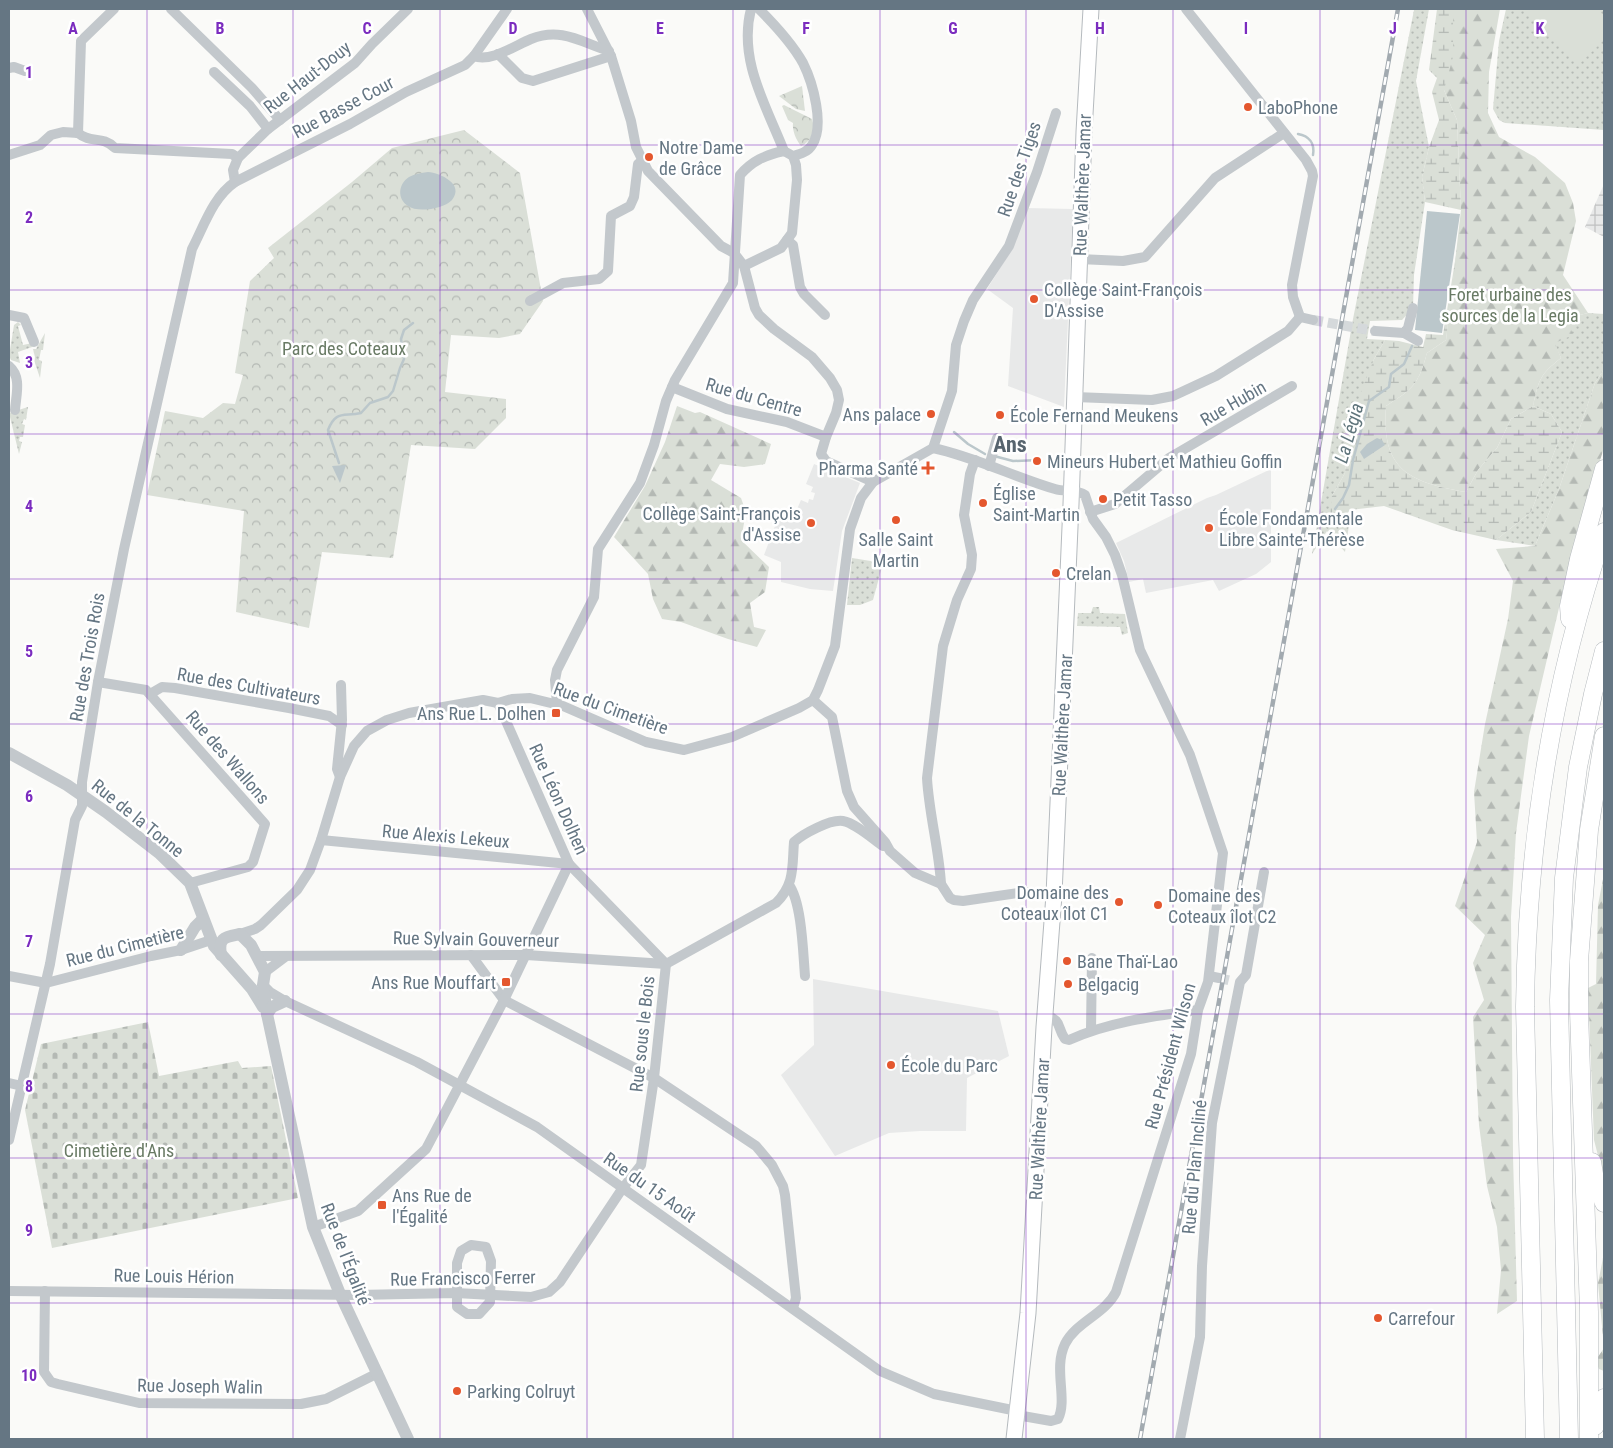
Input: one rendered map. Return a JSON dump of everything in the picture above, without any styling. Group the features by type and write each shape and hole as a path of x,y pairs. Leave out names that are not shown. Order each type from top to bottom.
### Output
{"highway":[{"path":"1572,637 1569,606 1579,559 1604,469"},
{"path":"1534,1439 1525,1007 1534,834 1555,710 1572,637 1604,532"},
{"path":"1569,1439 1559,1000 1564,887 1578,767 1604,651"},
{"path":"1589,1439 1589,1312 1579,970 1589,830 1604,736"},
{"path":"1581,1080 1588,1146 1595,1180 1604,1203"},
{"path":"1593,1439 1596,1422 1604,1398"}],"main road":[{"name":"Rue Walthère Jamar","path":"1014,1439 1029,1305 1045,1015 1054,895 1072,491 1079,259 1091,9"}],"street":[{"path":"78,133 81,41 114,9"},
{"path":"172,9 252,88 280,120"},
{"name":"Rue Haut-Douy","path":"238,158 268,128 355,64 372,44 408,9"},
{"name":"Rue Basse Cour","path":"231,185 350,124 406,92 465,65 474,56 507,9"},
{"path":"587,9 610,53 631,121 636,147 642,161 688,213 721,246 734,253 744,266 755,308 759,315 774,329 812,357 838,390 838,405 821,454 826,461 873,482"},
{"path":"744,266 781,248 792,233 796,192 796,164 788,154 751,70 748,49 751,9"},
{"path":"557,704 555,680 557,670 594,597 598,549 640,483 672,387 733,283 740,176 750,164 774,153 803,153 812,146 818,132 812,84 802,62 777,26 759,9"},
{"path":"1186,9 1306,160 1312,171 1311,188 1292,285 1293,297 1300,317"},
{"path":"474,56 480,59 498,54 533,38 550,34 570,37 610,53"},
{"path":"498,54 522,78 533,81 610,53"},
{"path":"9,68 14,67 24,71"},
{"name":"Rue Haut-Douy","path":"214,72 250,106 268,128"},
{"name":"Rue des Tiges","path":"933,448 952,391 956,345 964,320 973,300 1003,256 1013,236 1042,158 1056,113"},
{"path":"9,155 40,146 51,135 63,132 78,133 84,138 109,142 115,148 232,154 238,158 233,170 231,185"},
{"path":"1079,259 1123,261 1145,257 1215,178 1284,132"},
{"path":"530,302 563,284 599,278 608,271 611,216 630,206 634,197 638,164 642,161"},
{"name":"Rue des Trois Rois","path":"9,1140 46,983 75,820 82,806 81,793 98,682 124,549 192,249 214,205 231,185"},
{"path":"787,240 793,245 800,287 804,294 826,315"},
{"path":"1404,332 1408,328 1413,308"},
{"path":"9,315 24,318 34,342"},
{"path":"1300,317 1313,320"},
{"path":"1075,397 1152,400 1173,396 1221,373 1288,331 1300,317"},
{"path":"1376,331 1404,332 1418,340"},
{"path":"9,366 16,375 17,383 14,410"},
{"name":"Rue Hubin","path":"1090,512 1108,508 1115,504 1170,458 1292,386"},
{"name":"Rue du Centre","path":"672,387 727,409 787,422 826,436"},
{"path":"989,466 997,438"},
{"path":"890,851 854,807 847,791 832,717 813,700 835,646 850,529 861,498 873,482 933,448 975,460 1055,489 1072,491"},
{"path":"975,460 970,474 964,515 972,555 971,569 957,600 943,646 928,778 928,799 940,862 941,884 950,898 963,901 1025,892 1054,895"},
{"name":"Rue Président Wilson","path":"1017,1413 1051,1421 1058,1419 1061,1412 1059,1369 1062,1352 1069,1338 1080,1326 1109,1303 1116,1292 1189,1062 1198,1010 1214,977 1223,853 1196,770 1140,650 1122,575 1115,555 1090,512 1085,494 1079,491 1072,491"},
{"path":"98,682 146,690 150,694"},
{"path":"340,777 336,769 342,725 341,685"},
{"name":"Rue des Cultivateurs","path":"150,694 162,687 221,696 329,716 342,725"},
{"name":"Rue des Wallons","path":"150,694 265,824 253,862 248,867 190,883"},
{"name":"Rue du Cimetière","path":"240,934 255,929 297,890 310,870 349,754 359,738 367,731 388,720 409,713 483,700 498,703 512,699 530,698 557,704 646,742 684,750 732,737 813,700"},
{"name":"Rue Léon Dolhen","path":"498,703 568,864 666,964"},
{"name":"Rue de la Tonne","path":"9,753 81,793 159,853 190,883 202,920 211,940"},
{"path":"805,976 798,910 793,890 789,885 794,842 803,834 824,825 843,821 855,826 890,851 915,873 941,884"},
{"name":"Rue Alexis Lekeux","path":"321,840 568,864"},
{"path":"313,1227 358,1211 426,1149 504,1000 568,864"},
{"name":"Rue du Plan Incliné","path":"1180,1439 1200,1337 1202,1266 1212,1123 1236,982 1246,976 1264,872"},
{"name":"Rue sous le Bois","path":"622,1189 642,1165 654,1078 666,964 776,903 784,895 789,885"},
{"path":"181,950 195,927 202,920"},
{"path":"255,929 254,950 260,982"},
{"path":"211,940 240,934 254,950"},
{"path":"221,955 220,945 226,937"},
{"name":"Rue du Cimetière","path":"46,983 181,950 211,940"},
{"name":"Rue de l'Égalité","path":"211,940 221,955 260,982 313,1227 340,1294 408,1439"},
{"name":"Rue Sylvain Gouverneur","path":"254,950 286,956 526,955 666,964"},
{"path":"471,955 504,1000 654,1078 756,1146 780,1178 785,1195 796,1298 793,1308"},
{"path":"260,982 286,956"},
{"path":"1091,1030 1092,958"},
{"path":"9,976 46,983"},
{"name":"Rue du 15 Août","path":"260,982 270,992 285,1001 417,1062 537,1127 880,1371 934,1394 1017,1413"},
{"path":"267,1014 272,1007 285,1001"},
{"path":"1045,1015 1054,1018 1058,1022 1059,1029 1065,1039 1069,1040 1091,1030 1198,1010"},
{"path":"9,1083 22,1086"},
{"name":"Rue Francisco Ferrer","path":"340,1294 456,1293 532,1297 549,1292 560,1282 622,1189"},
{"path":"471,1245 486,1247 491,1260 490,1302 479,1314 467,1314 457,1307 456,1293 457,1262 461,1251 471,1245"},
{"name":"Rue Louis Hérion","path":"9,1291 340,1294"},
{"name":"Rue Joseph Walin","path":"45,1291 44,1372 51,1382 58,1384 139,1403 301,1404 326,1399 378,1373"}],"shaded area":[{"path":"428,172 444,177 453,184 455,194 452,200 443,206 424,210 408,206 402,200 400,192 405,180 411,176"},
{"path":"1604,184 1604,237 1585,227"},
{"name":"Collège Saint-François D'Assise","path":"1026,208 1073,209 1064,407 1008,386 1013,308 987,289 1009,254"},
{"path":"1427,211 1460,214 1442,333 1415,330"},
{"path":"1377,438 1382,440 1385,445 1364,459 1360,452 1367,444"},
{"name":"Collège Saint-François d'Assise","path":"814,464 860,483 842,531 833,591 810,589 781,582 781,562 764,555 781,510 794,516 801,500 808,503 809,499 813,500 815,493 811,492 813,487 806,484"},
{"path":"346,465 340,483 332,466"},
{"name":"École Fondamentale Libre Sainte-Thérèse","path":"1271,469 1271,562 1256,574 1219,591 1213,580 1146,593 1143,579 1129,582 1124,561 1116,543"},
{"name":"École du Parc","path":"813,979 998,1011 1009,1056 967,1078 966,1131 889,1133 835,1156 781,1075 814,1045"}],"green space":[{"path":"1429,9 1416,81 1429,147 1422,177 1425,202 1414,275 1413,308 1402,320 1370,321 1367,339 1385,340 1374,359 1347,447 1345,473 1332,496 1337,524 1349,525 1345,552 1327,531 1312,554 1353,319 1414,10"},
{"path":"1437,9 1453,9 1453,57 1444,90 1457,120 1461,210 1425,202 1422,177 1429,147 1439,120 1432,92 1437,78 1429,70"},
{"name":"Foret urbaine des sources de la Legia","path":"1439,9 1500,9 1489,72 1488,113 1499,137 1535,157 1565,183 1573,203 1576,221 1563,275 1588,313 1567,318 1573,335 1555,343 1561,358 1548,369 1541,379 1533,406 1511,419 1497,448 1478,470 1466,492 1429,483 1414,477 1403,469 1394,459 1388,445 1386,428 1386,406 1414,385 1421,372 1427,353 1446,340 1461,210 1457,120 1444,90"},
{"path":"1506,9 1604,9 1604,130 1505,123 1499,120 1493,109 1499,41"},
{"path":"1525,9 1593,9 1604,21 1604,40 1578,65"},
{"path":"802,86 805,111 796,109 779,96"},
{"path":"784,105 812,119 814,128 812,135 801,146 795,135 793,123 788,120 782,106"},
{"name":"Parc des Coteaux","path":"464,130 520,173 543,301 520,334 499,338 451,335 445,392 506,399 506,418 475,449 411,445 393,558 322,552 309,628 236,612 244,511 147,495 165,411 203,418 223,403 235,404 243,375 235,373 250,281 274,258 268,248 392,148"},
{"path":"1458,243 1446,340 1427,353 1421,372 1414,385 1386,406 1388,445 1394,459 1414,477 1446,488 1466,492 1478,470 1497,448 1511,419 1533,406 1551,414 1562,432 1531,512 1496,540 1452,530 1384,506 1350,510 1337,525 1329,522 1332,496 1345,473 1347,447 1360,394 1374,359 1385,340 1399,341 1423,347 1426,334 1443,335"},
{"path":"1588,313 1604,314 1604,369 1595,383 1559,489 1535,546 1496,540 1531,512 1562,432 1551,414 1533,406 1537,390 1544,374 1561,358 1554,343 1567,318"},
{"path":"18,322 21,325 18,326 23,345 37,342 35,346 18,352 20,363 11,360 9,356 14,325"},
{"path":"45,333 43,350 41,350 39,360 42,361 40,378 34,360 33,349 36,349"},
{"path":"1604,369 1604,448 1577,531 1529,736 1516,833 1511,917 1513,1156 1517,1301 1497,1314 1501,1270 1497,1227 1487,1186 1479,1125 1473,1017 1484,1000 1473,963 1485,935 1455,906 1477,842 1474,792 1485,724 1508,619 1513,581 1496,549 1535,546 1559,489 1595,383"},
{"path":"677,406 695,413 700,412 771,444 765,464 744,467 720,464 711,480 741,498 746,512 741,540 769,567 765,592 750,603 754,627 766,630 757,647 681,622 662,619 653,599 648,574 614,537 645,486 665,442"},
{"path":"28,407 26,420 24,419 22,424 25,425 23,437 20,437 19,441 22,442 19,454 9,413"},
{"path":"852,558 883,563 873,600 860,605 847,605"},
{"path":"1093,607 1099,607 1100,613 1125,614 1128,633 1122,635 1120,627 1077,626 1078,613 1091,613"},
{"path":"1604,874 1604,1179 1594,1140 1588,988 1596,984 1598,905"},
{"name":"Cimetière d'Ans","path":"148,1022 159,1076 238,1061 242,1068 271,1066 298,1198 52,1248 25,1110 41,1044"},
{"path":"1604,1253 1604,1348 1598,1283"},
{"path":"1604,1348 1604,1371 1599,1369 1595,1361"}],"waterway":[{"name":"La Légia","path":"1298,134 1305,136 1310,141 1313,147 1313,155"},
{"path":"339,463 328,430 331,424 337,417 361,413 370,403 388,397 393,391 404,359 401,339 404,330 413,323"},
{"name":"La Légia","path":"1335,509 1349,485 1353,460 1369,401 1389,387 1391,374 1404,364 1412,346"},
{"path":"954,432 968,444 985,454"},
{"path":"994,456 1013,461 1039,460"}],"tunnel":[{"path":"1313,320 1375,331"},
{"path":"1219,978 1232,981"}],"railway":[{"path":"1140,1439 1398,9"}],"place":[{"name":"LaboPhone","path":"1248,107"},
{"name":"Notre Dame de Grâce","path":"649,157"},
{"name":"Collège Saint-François D'Assise","path":"1034,299"},
{"name":"Ans palace","path":"931,414"},
{"name":"École Fernand Meukens","path":"1000,415"},
{"name":"Mineurs Hubert et Mathieu Goffin","path":"1037,461"},
{"name":"Pharma Santé","path":"928,468"},
{"name":"Petit Tasso","path":"1103,499"},
{"name":"Église Saint-Martin","path":"983,503"},
{"name":"Salle Saint Martin","path":"896,520"},
{"name":"Collège Saint-François d'Assise","path":"811,523"},
{"name":"École Fondamentale Libre Sainte-Thérèse","path":"1209,528"},
{"name":"Crelan","path":"1056,573"},
{"name":"Ans Rue L. Dolhen","path":"556,713"},
{"name":"Domaine des Coteaux îlot C1","path":"1119,902"},
{"name":"Domaine des Coteaux îlot C2","path":"1158,905"},
{"name":"Bane Thaï-Lao","path":"1067,961"},
{"name":"Ans Rue Mouffart","path":"506,982"},
{"name":"Belgacig","path":"1068,984"},
{"name":"École du Parc","path":"891,1065"},
{"name":"Ans Rue de l'Égalité","path":"382,1205"},
{"name":"Carrefour","path":"1378,1318"},
{"name":"Parking Colruyt","path":"457,1391"}],"district":[{"name":"Ans","path":"1010,444"}]}
